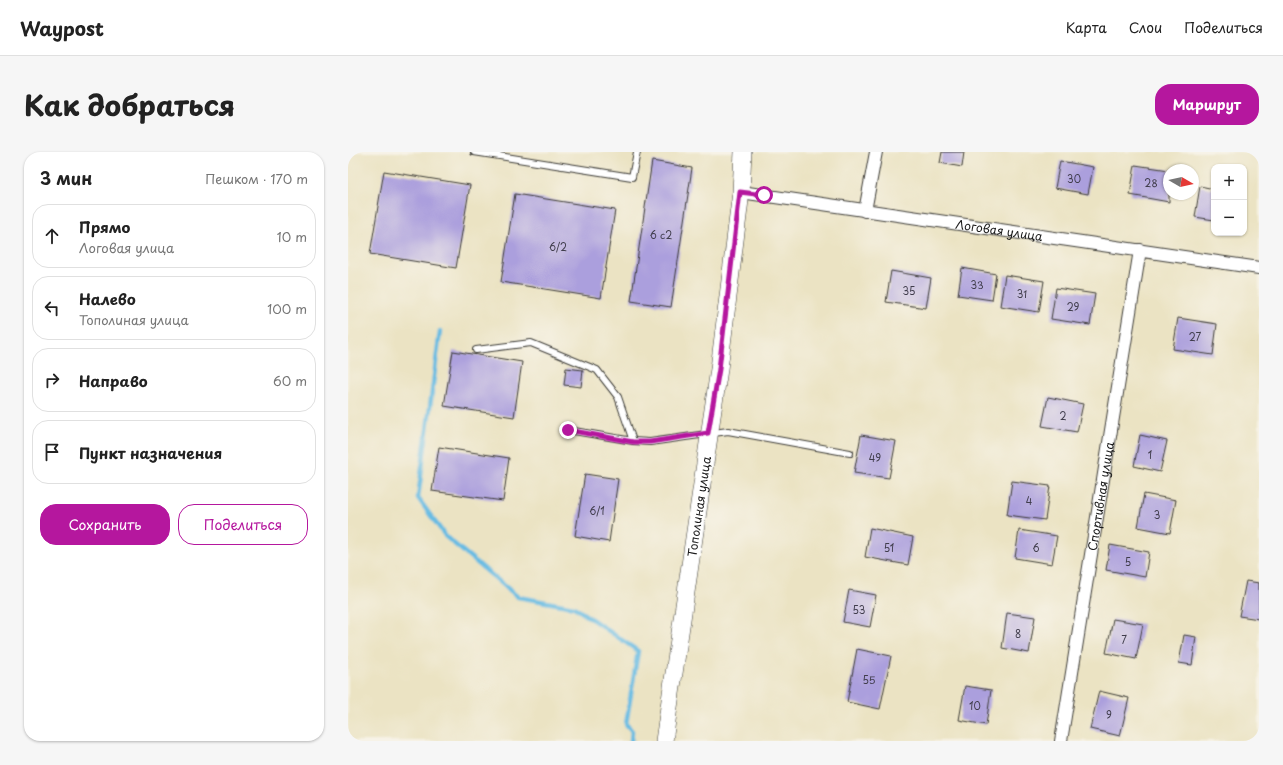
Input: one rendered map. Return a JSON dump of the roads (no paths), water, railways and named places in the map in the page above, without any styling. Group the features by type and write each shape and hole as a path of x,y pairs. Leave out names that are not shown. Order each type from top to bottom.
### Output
{"main road":[{"name":"Тополиная улица","path":"664,741 708,433 719,369 744,152"}],"street":[{"path":"865,210 876,152"},
{"name":"Логовая улица","path":"740,192 1259,268"},
{"name":"Спортивная улица","path":"1061,741 1140,250"}],"lane":[{"path":"474,152 632,177 637,152"},
{"path":"476,350 531,343 597,370 618,396 633,442"},
{"path":"568,430 633,442 650,442 728,431 850,453"}],"waterway":[{"path":"440,331 418,498 446,537 518,597 574,607 638,651 626,724 632,731 631,741"}]}
